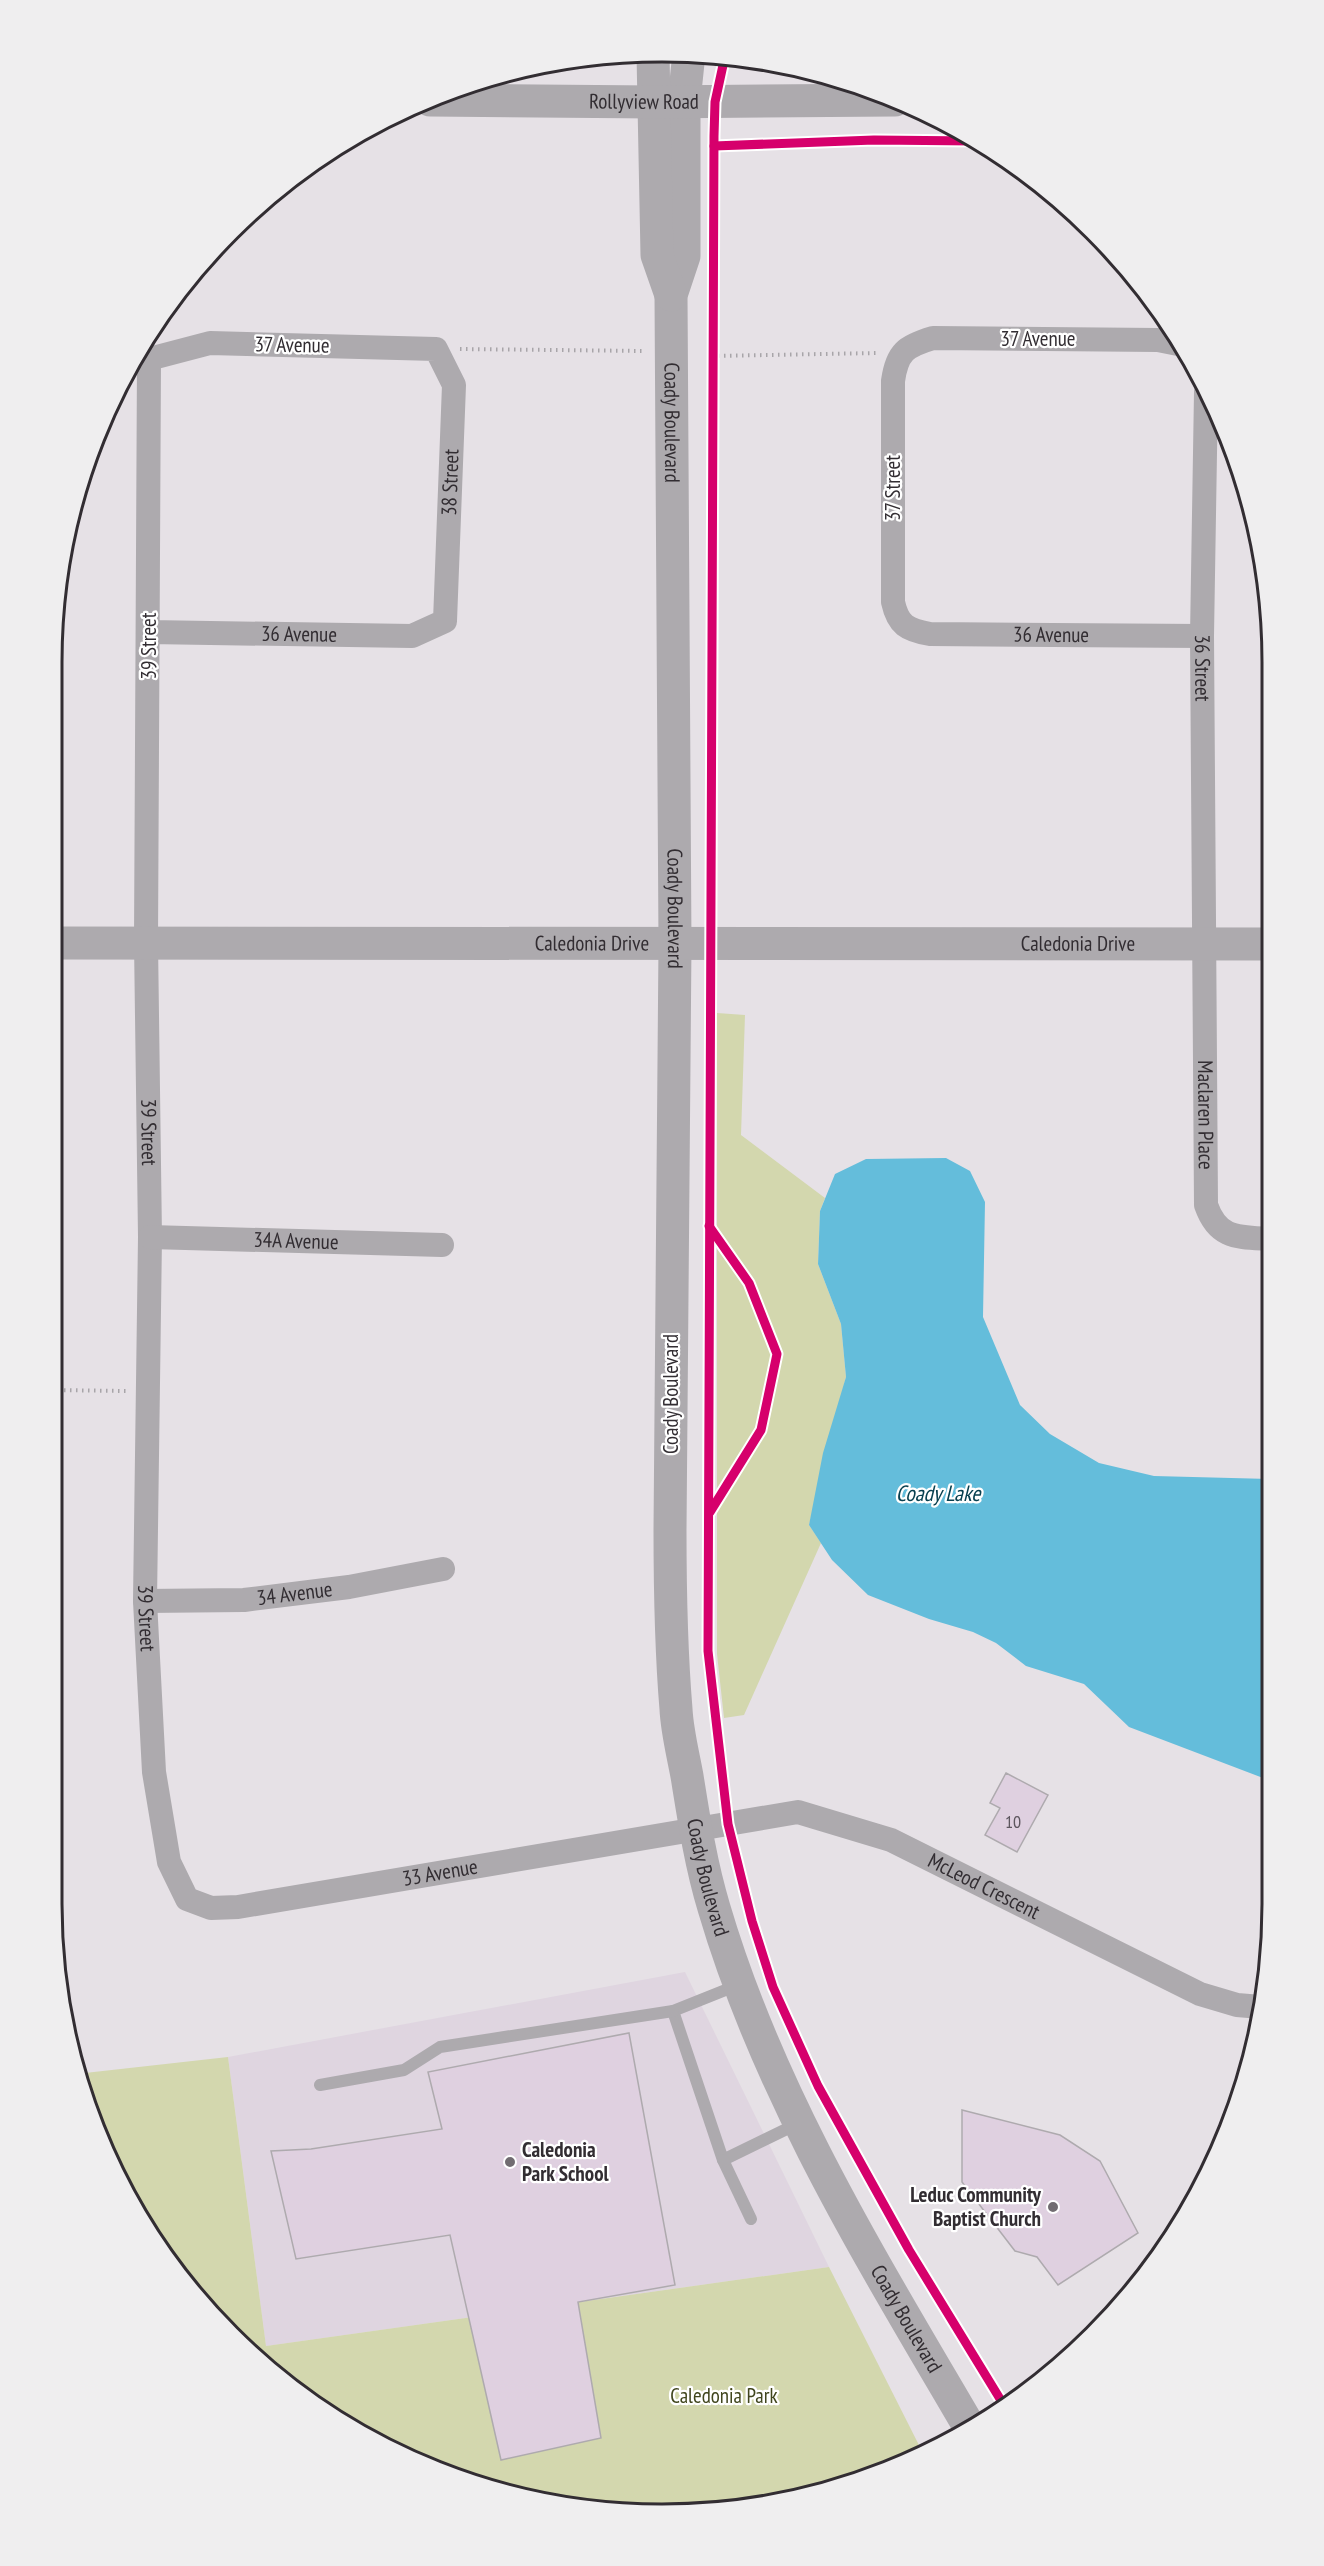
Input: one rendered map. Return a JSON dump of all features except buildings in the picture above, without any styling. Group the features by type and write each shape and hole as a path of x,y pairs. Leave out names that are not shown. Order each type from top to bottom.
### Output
{"main road":[{"path":"656,62 669,101"},
{"path":"669,101 685,63"},
{"name":"Rollyview Road","path":"450,100 874,100"},
{"name":"Coady Boulevard","path":"669,101 657,255 671,295 672,351 675,944 671,1612 676,1711 696,1830 714,1907 760,2034 842,2207 966,2421"},
{"name":"Caledonia Drive","path":"62,943 1262,944"}],"street":[{"name":"37 Avenue","path":"902,352 917,343 933,338 1158,340 1170,342"},
{"name":"37 Avenue","path":"149,358 210,343 436,349"},
{"name":"38 Street","path":"436,349 454,386 445,621"},
{"name":"37 Street","path":"902,352 895,365 893,381 893,602 896,616 902,623"},
{"name":"39 Street","path":"149,358 146,942 150,1237 145,1601 154,1772 169,1862 187,1899"},
{"name":"36 Street","path":"1203,944 1202,636 1206,407"},
{"name":"36 Avenue","path":"149,632 411,636 445,621"},
{"name":"36 Avenue","path":"902,623 914,631 930,633 1202,636"},
{"name":"Maclaren Place","path":"1203,944 1206,1205 1212,1222 1224,1233 1245,1238 1262,1239"},
{"name":"34A Avenue","path":"150,1237 442,1245"},
{"name":"34 Avenue","path":"145,1601 244,1600 349,1587 443,1569"},
{"name":"McLeod Crescent","path":"696,1830 798,1812 891,1840 1200,1994 1237,2005 1253,2006"},
{"name":"33 Avenue","path":"187,1899 211,1908 238,1907 696,1830"}],"lane":[{"path":"320,2085 404,2070 440,2047 673,2011 740,1984"},
{"path":"673,2011 723,2160 751,2219"},
{"path":"723,2160 800,2122"}],"path":[{"path":"436,349 672,351"},
{"path":"712,368 712,352 902,352"},
{"path":"62,1390 148,1392"}],"shaded area":[{"name":"Caledonia Park School","path":"685,1972 829,2267 266,2346 228,2057"}],"green space":[{"path":"717,1013 745,1015 741,1135 825,1198 820,1211 818,1264 841,1324 846,1377 809,1525 821,1543 744,1715 724,1718 717,1654"},
{"name":"Caledonia Park","path":"228,2057 266,2346 829,2267 920,2447 855,2473 779,2493 701,2503 662,2504 623,2503 545,2493 469,2473 396,2443 328,2403 296,2380 237,2329 211,2300 163,2238 123,2170 107,2134 86,2073"}],"water":[{"name":"Coady Lake","path":"946,1158 970,1171 985,1202 983,1317 1020,1405 1050,1434 1099,1463 1154,1476 1262,1479 1262,1778 1129,1727 1084,1684 1026,1666 996,1643 973,1632 929,1619 868,1595 832,1560 809,1525 823,1453 846,1377 841,1324 818,1264 820,1211 835,1174 866,1159"}],"cycle path":[{"path":"723,65 715,102 714,136 708,1651 728,1824 752,1921 773,1987 818,2086 909,2250 1001,2400"},
{"path":"714,146 874,140 960,141"},
{"path":"709,1226 749,1283 777,1354 761,1430 710,1512"}],"place":[{"name":"Caledonia Park School","path":"510,2162"},
{"name":"Leduc Community Baptist Church","path":"1053,2207"}]}
